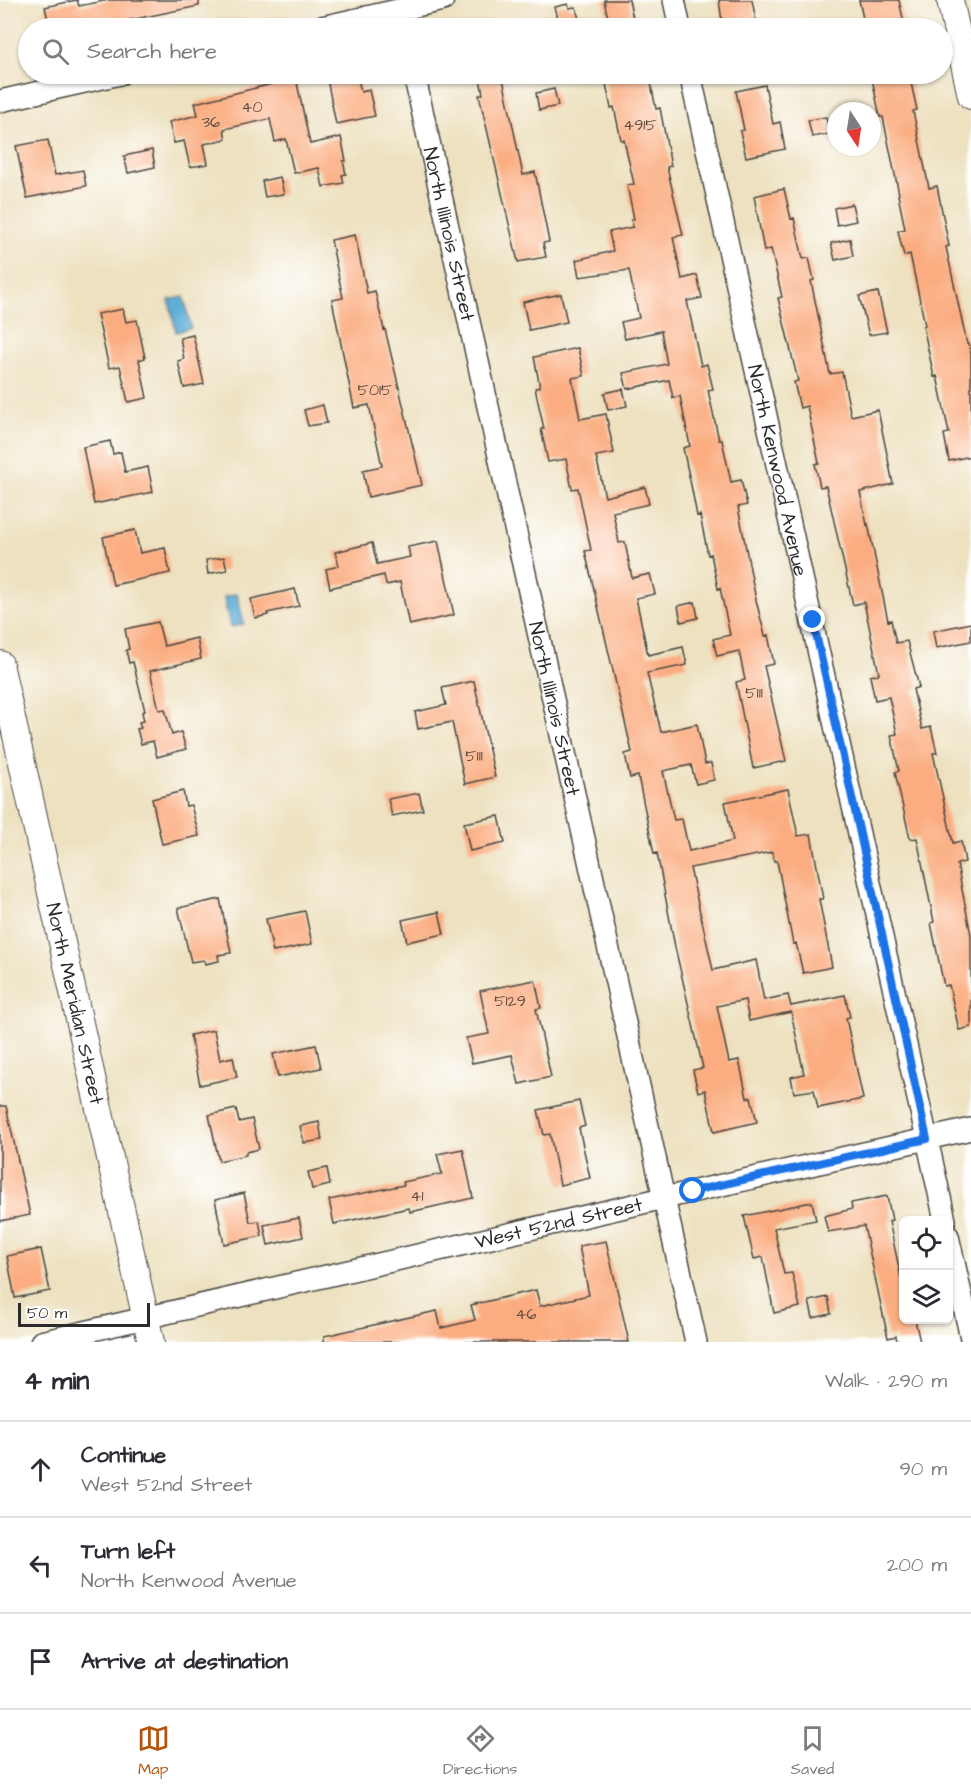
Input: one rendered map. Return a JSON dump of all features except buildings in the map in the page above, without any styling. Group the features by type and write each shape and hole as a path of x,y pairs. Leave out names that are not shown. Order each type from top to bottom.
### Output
{"main road":[{"path":"950,0 971,96"},
{"name":"North Meridian Street","path":"0,664 149,1330"}],"street":[{"path":"372,18 400,13 443,0"},
{"path":"674,0 678,18"},
{"path":"0,101 76,84"},
{"name":"North Illinois Street","path":"416,84 696,1342"},
{"name":"North Kenwood Avenue","path":"692,84 944,1216"},
{"name":"West 52nd Street","path":"41,1342 149,1330 664,1198 971,1129"},
{"path":"953,1258 971,1338"}],"water":[{"path":"184,297 191,328 176,332 169,300"},
{"path":"237,594 244,624 230,627 224,597"}],"route":[{"path":"693,1191 927,1139 813,620"}]}
